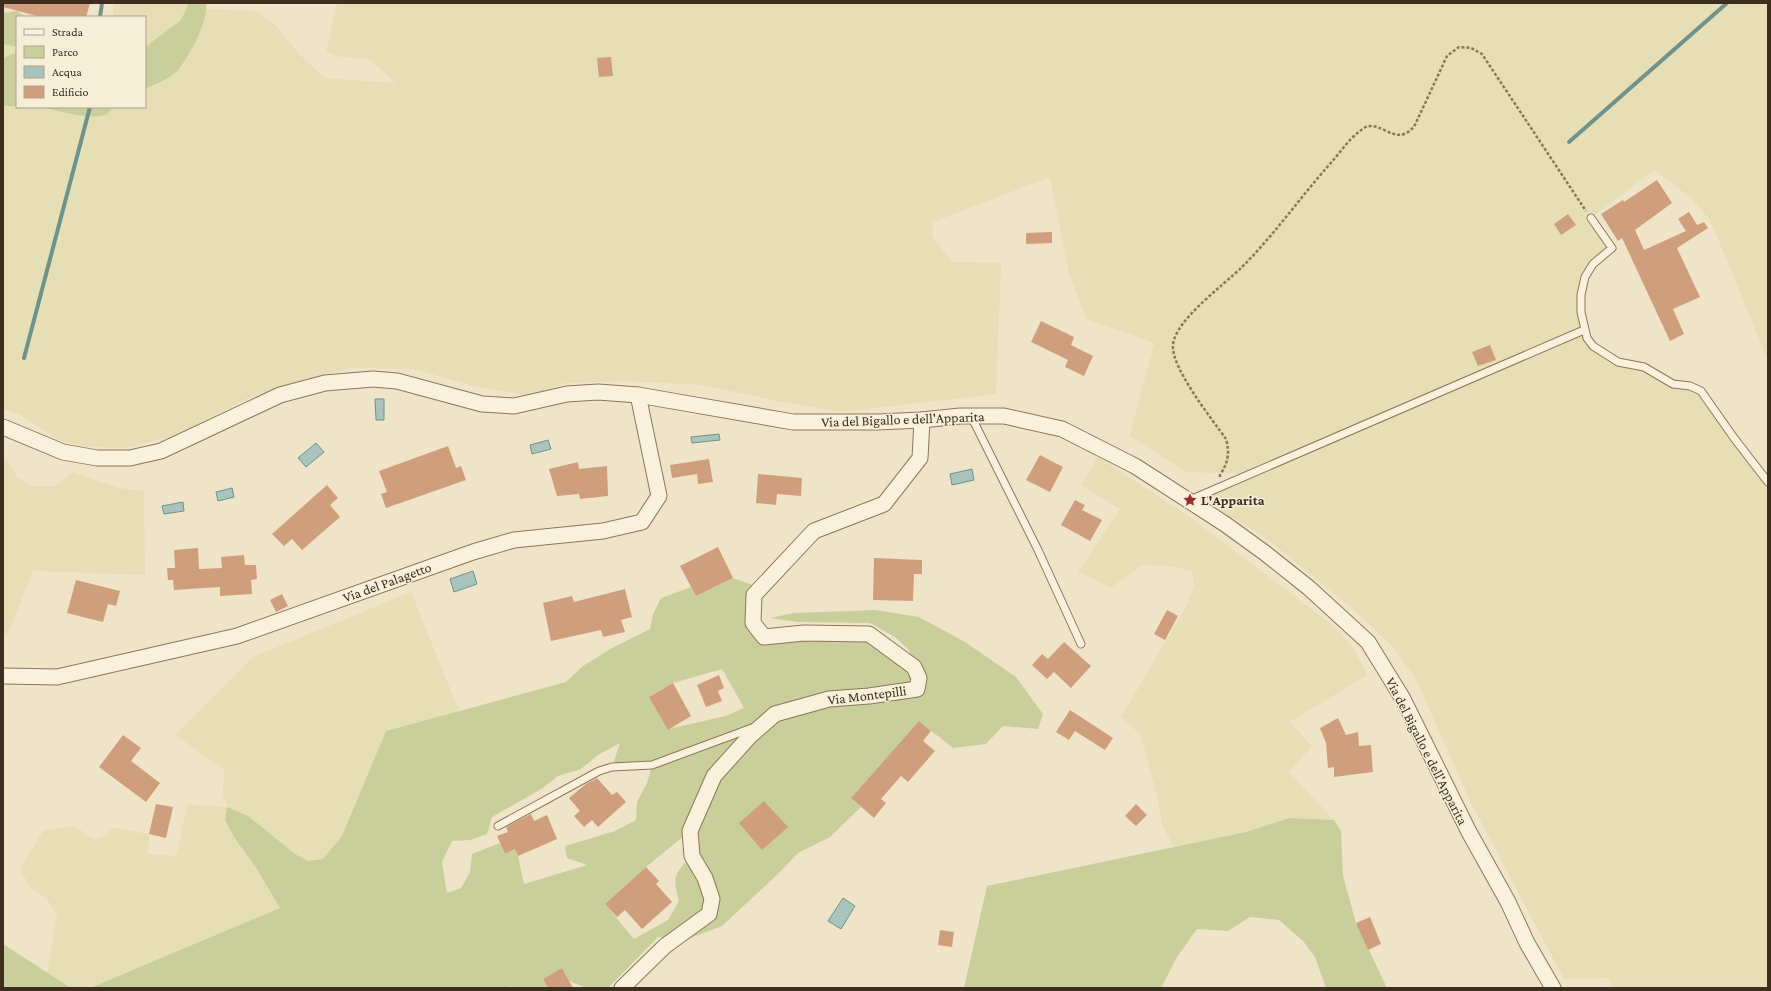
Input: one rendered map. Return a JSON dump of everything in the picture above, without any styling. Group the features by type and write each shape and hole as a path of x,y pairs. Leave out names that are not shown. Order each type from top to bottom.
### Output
{"street":[{"name":"Via del Bigallo e dell'Apparita","path":"3,427 63,452 96,458 130,458 161,450 280,395 325,383 373,379 397,381 482,404 514,406 567,394 598,392 638,395 793,422 922,420 971,416 1004,416 1062,429 1135,466 1190,500 1265,553 1309,588 1368,642 1403,699 1468,832 1508,902 1527,943 1553,988"},
{"name":"Via del Palagetto","path":"3,676 57,677 237,636 480,550 514,540 602,531 642,522 659,496 638,395"},
{"name":"Via Montepilli","path":"622,988 666,946 709,914 712,899 705,878 692,856 690,831 714,776 763,724 775,714 830,699 869,696 917,689 919,678 914,667 869,634 804,633 764,637 753,623 754,595 814,531 884,504 920,458 922,420"}],"lane":[{"path":"1591,218 1612,248 1593,264 1585,277 1581,295 1581,312 1584,330 1593,346 1618,362 1644,367 1673,384 1690,386 1701,391 1734,438 1768,482"},
{"path":"1190,500 1584,330"},
{"path":"971,416 1038,550 1081,644"},
{"path":"498,826 599,771 612,766 652,765 763,724"}],"path":[{"path":"1226,485 1220,475 1227,460 1229,450 1226,439 1179,368 1174,355 1173,345 1183,322 1242,266 1282,224 1313,182 1354,135 1366,126 1376,127 1399,134 1404,134 1414,127 1447,56 1459,47 1471,48 1482,54 1591,218"}],"shaded area":[{"path":"113,3 189,3 181,20 146,46 146,16 111,16 113,14"},
{"path":"337,3 1768,3 1768,360 1710,220 1691,198 1654,170 1591,218 1612,248 1593,264 1581,295 1584,331 1605,355 1644,367 1665,380 1701,391 1763,474 1768,469 1768,988 1612,988 1608,978 1564,979 1470,801 1416,679 1393,647 1353,609 1267,539 1200,496 1250,474 1186,472 1130,436 1154,343 1086,319 1069,272 1050,177 933,222 932,236 952,262 1001,263 996,394 841,412 781,402 703,385 623,381 565,383 531,396 470,385 413,369 349,368 250,397 176,435 126,448 88,447 59,440 19,414 3,409 3,106 16,106 16,108 46,108 69,114 107,114 112,108 146,108 146,88 175,72 185,61 201,28 207,9 257,11 276,26 299,54 325,78 395,83 369,59 341,57 326,52"},
{"path":"3,44 16,47 16,52 3,58"},
{"path":"3,457 7,459 17,477 33,486 56,486 73,472 124,489 144,491 145,575 33,571 7,636 3,636"},
{"path":"1098,457 1194,520 1336,628 1354,649 1367,675 1290,722 1312,746 1289,772 1334,820 1289,818 1246,832 1174,847 1162,825 1158,801 1141,735 1121,717 1185,609 1194,587 1192,571 1169,566 1143,565 1111,588 1078,572 1120,509 1081,485"},
{"path":"411,592 459,711 386,731 342,837 323,859 308,861 295,854 255,866 280,908 90,988 71,988 47,973 57,915 47,899 30,887 20,869 43,831 74,826 94,839 106,835 113,828 149,834 148,854 176,856 188,804 227,807 223,794 224,770 175,735 253,657"}],"green space":[{"path":"189,3 206,3 206,10 201,29 186,59 175,73 165,80 146,89 146,46 181,20"},
{"path":"17,11 24,16 16,16 16,47 3,44 3,13"},
{"path":"16,52 16,106 3,106 3,58"},
{"path":"46,108 112,108 107,114 101,116 74,115"},
{"path":"733,578 761,588 754,595 764,637 869,634 913,666 909,650 895,637 870,623 798,622 770,618 794,613 875,610 919,617 965,642 1016,677 1043,714 1038,729 1003,726 986,744 953,748 919,721 851,798 861,807 830,837 798,853 778,874 722,926 685,940 658,937 608,988 587,988 569,981 562,968 543,979 548,988 513,988 511,986 507,988 90,988 280,908 255,866 236,840 225,820 227,807 248,816 295,854 308,861 323,859 342,836 386,731 566,682 583,666 612,648 650,629 653,614 661,598 691,587 696,596","holes":["722,669 744,708 726,716 668,729 650,696 673,683","620,743 612,767 652,765 647,783 637,802 636,820 615,831 565,846 567,858 587,865 524,884 515,849 505,854 500,843 472,854 470,872 461,888 447,893 442,862 452,841 471,840 487,834 492,817 543,788 558,776 581,769 598,755","690,831 692,856 681,867 675,881 679,901 668,920 634,939 605,904 646,867"]},
{"path":"1289,818 1334,820 1341,831 1343,876 1356,923 1387,988 1326,988 1315,957 1303,941 1279,920 1250,917 1228,931 1197,929 1177,957 1161,988 964,988 987,886 1246,832"},
{"path":"3,944 71,988 3,988"}],"water":[{"path":"375,399 384,399 384,420 376,420"},
{"path":"719,434 720,440 692,443 691,437"},
{"path":"548,440 551,449 532,454 530,445"},
{"path":"316,443 324,452 306,467 298,458"},
{"path":"972,469 974,480 952,485 950,474"},
{"path":"232,488 234,497 218,501 216,492"},
{"path":"183,502 184,511 164,514 162,506"},
{"path":"473,571 477,584 454,592 450,579"},
{"path":"843,898 855,906 841,929 828,921"}],"building":[{"path":"3,3 90,3 86,16 37,16 3,7"},
{"path":"611,57 613,76 599,77 597,58"},
{"path":"1657,180 1672,203 1635,230 1644,250 1686,231 1678,219 1689,212 1697,225 1704,222 1708,228 1677,248 1700,297 1673,309 1684,334 1670,341 1622,238 1618,241 1601,214 1623,200 1624,202"},
{"path":"1568,214 1576,225 1561,235 1554,224"},
{"path":"1052,232 1052,243 1026,244 1026,233"},
{"path":"1041,321 1074,337 1071,345 1093,356 1084,376 1065,367 1068,360 1031,342"},
{"path":"1490,345 1496,360 1478,366 1472,352"},
{"path":"448,446 456,468 461,466 466,480 386,508 381,494 387,492 379,471"},
{"path":"1040,455 1063,467 1050,492 1026,480"},
{"path":"709,459 713,482 698,484 697,474 672,478 670,465"},
{"path":"578,462 579,469 607,466 608,496 580,499 579,494 557,496 549,469"},
{"path":"758,474 802,478 801,496 777,494 776,505 756,503"},
{"path":"327,485 338,498 330,505 340,517 302,550 292,539 284,546 272,534"},
{"path":"1075,500 1085,505 1082,510 1102,520 1090,541 1061,525"},
{"path":"718,547 733,578 696,596 680,566"},
{"path":"198,548 199,569 222,568 221,557 244,555 245,565 256,565 257,579 251,580 252,594 220,596 220,587 174,590 173,580 168,580 167,568 175,568 174,550"},
{"path":"874,558 922,560 922,574 914,574 913,601 873,600"},
{"path":"76,580 120,591 116,606 108,604 103,622 67,613"},
{"path":"625,589 632,617 621,620 625,632 603,637 601,630 551,641 543,603 572,596 574,602"},
{"path":"282,594 288,606 276,612 270,600"},
{"path":"1167,610 1178,616 1165,640 1154,634"},
{"path":"1064,642 1091,666 1071,688 1054,672 1047,679 1032,665 1042,654 1048,659"},
{"path":"719,675 724,688 718,691 722,701 706,707 697,685"},
{"path":"673,683 691,716 668,730 649,697"},
{"path":"1070,710 1113,738 1105,750 1075,731 1069,740 1056,732"},
{"path":"1338,718 1346,735 1358,732 1359,746 1371,745 1373,772 1334,777 1334,767 1328,768 1326,743 1320,728"},
{"path":"919,721 931,731 923,741 935,751 908,782 901,776 881,799 886,803 874,818 851,798"},
{"path":"123,735 141,748 131,761 160,783 146,802 99,767"},
{"path":"597,778 612,795 617,792 626,802 598,827 592,820 584,827 574,816 580,811 569,798 586,784"},
{"path":"764,801 788,827 762,850 739,823"},
{"path":"156,804 173,807 166,838 149,834"},
{"path":"1136,804 1147,815 1136,826 1125,816"},
{"path":"531,814 534,821 547,815 557,839 518,856 515,849 505,854 497,836 508,832 506,827"},
{"path":"646,867 659,881 656,884 672,902 642,929 625,910 617,917 605,904"},
{"path":"1370,917 1381,944 1368,950 1356,923"},
{"path":"940,930 954,932 952,947 938,945"},
{"path":"562,968 573,988 548,988 543,979"}],"waterway":[{"path":"100,16 102,3"},
{"path":"1569,142 1727,3"},
{"path":"24,358 90,108"}],"place":[{"name":"L'Apparita","path":"1190,500"}]}
